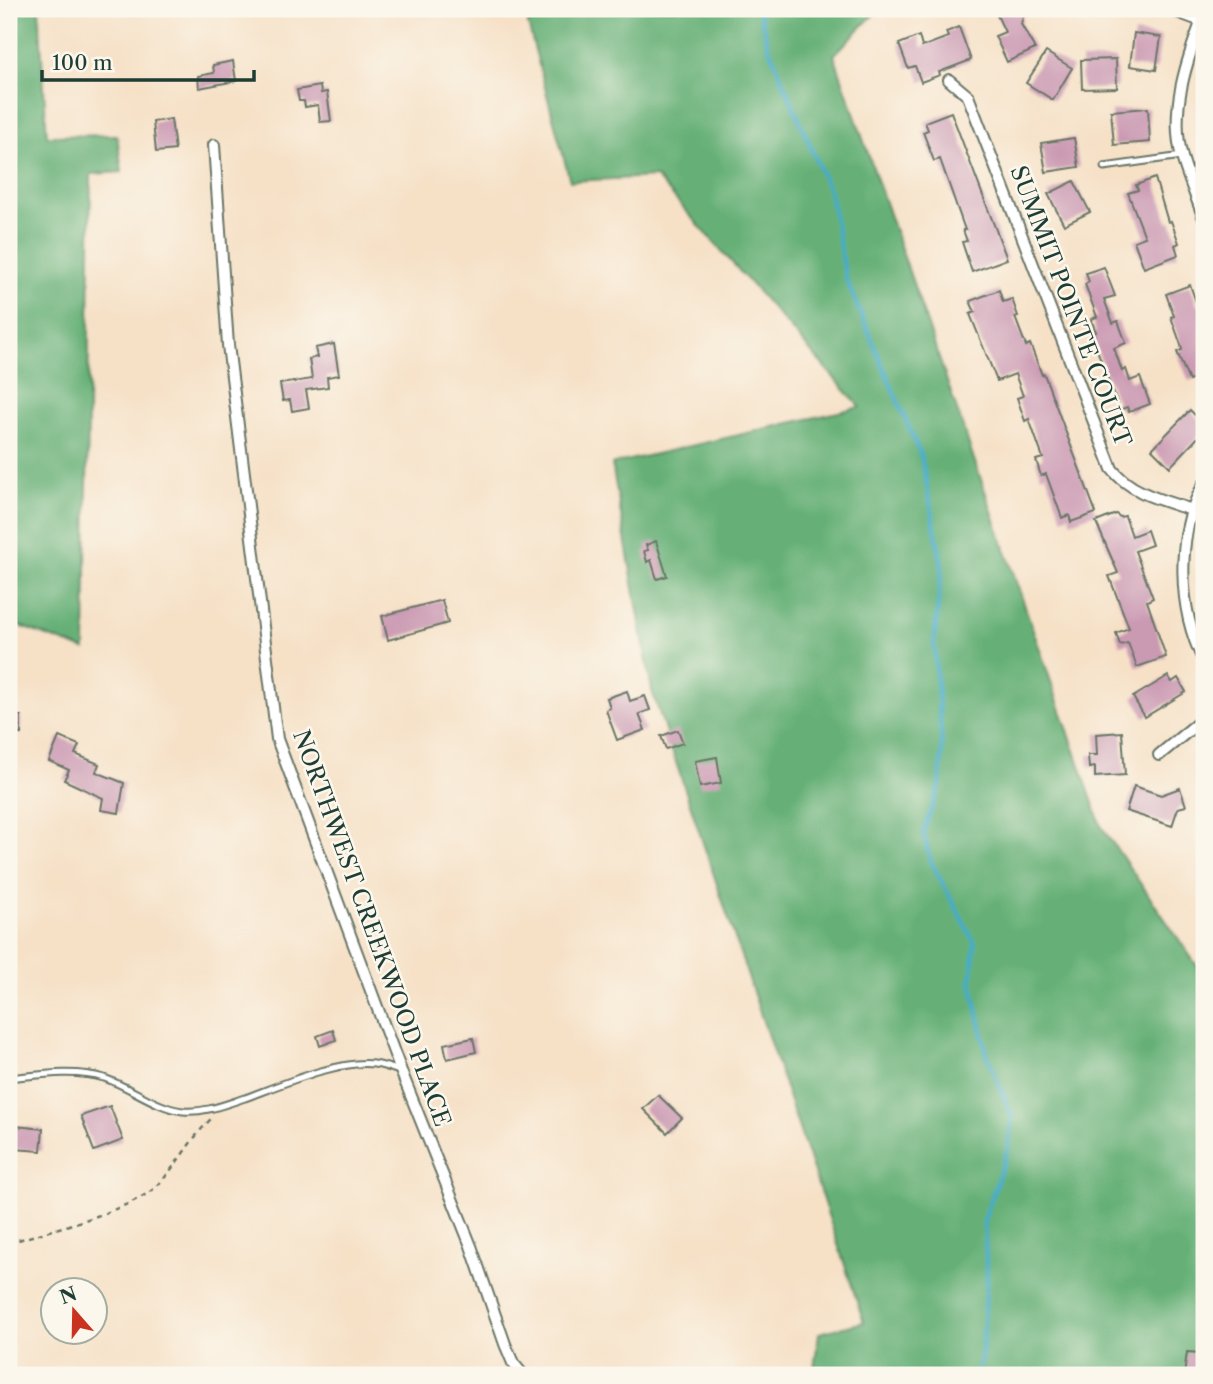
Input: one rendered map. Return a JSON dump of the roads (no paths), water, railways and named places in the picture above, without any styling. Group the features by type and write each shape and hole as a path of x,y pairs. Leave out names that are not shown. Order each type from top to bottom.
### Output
{"street":[{"path":"1169,9 1203,19 1180,91 1178,129 1182,156 1204,219"},
{"name":"SUMMIT POINTE COURT","path":"949,80 968,96 1112,469 1121,481 1133,489 1192,510"},
{"name":"NORTHWEST CREEKWOOD PLACE","path":"214,145 228,345 277,739 401,1071 471,1246 505,1343 513,1363 523,1375"},
{"path":"1204,484 1192,510 1185,561 1186,601 1196,643 1204,661"},
{"path":"1159,755 1204,718"}],"lane":[{"path":"1104,167 1182,156"},
{"path":"9,1078 68,1073 102,1077 160,1104 183,1111 225,1107 254,1094 345,1066 372,1063 401,1071"}],"waterway":[{"path":"758,9 769,48 830,193 846,279 921,456 942,565 934,643 942,748 940,785 923,833 931,862 975,943 971,982 987,1054 1012,1117 1008,1148 984,1221 987,1277 982,1355 977,1375"}]}
